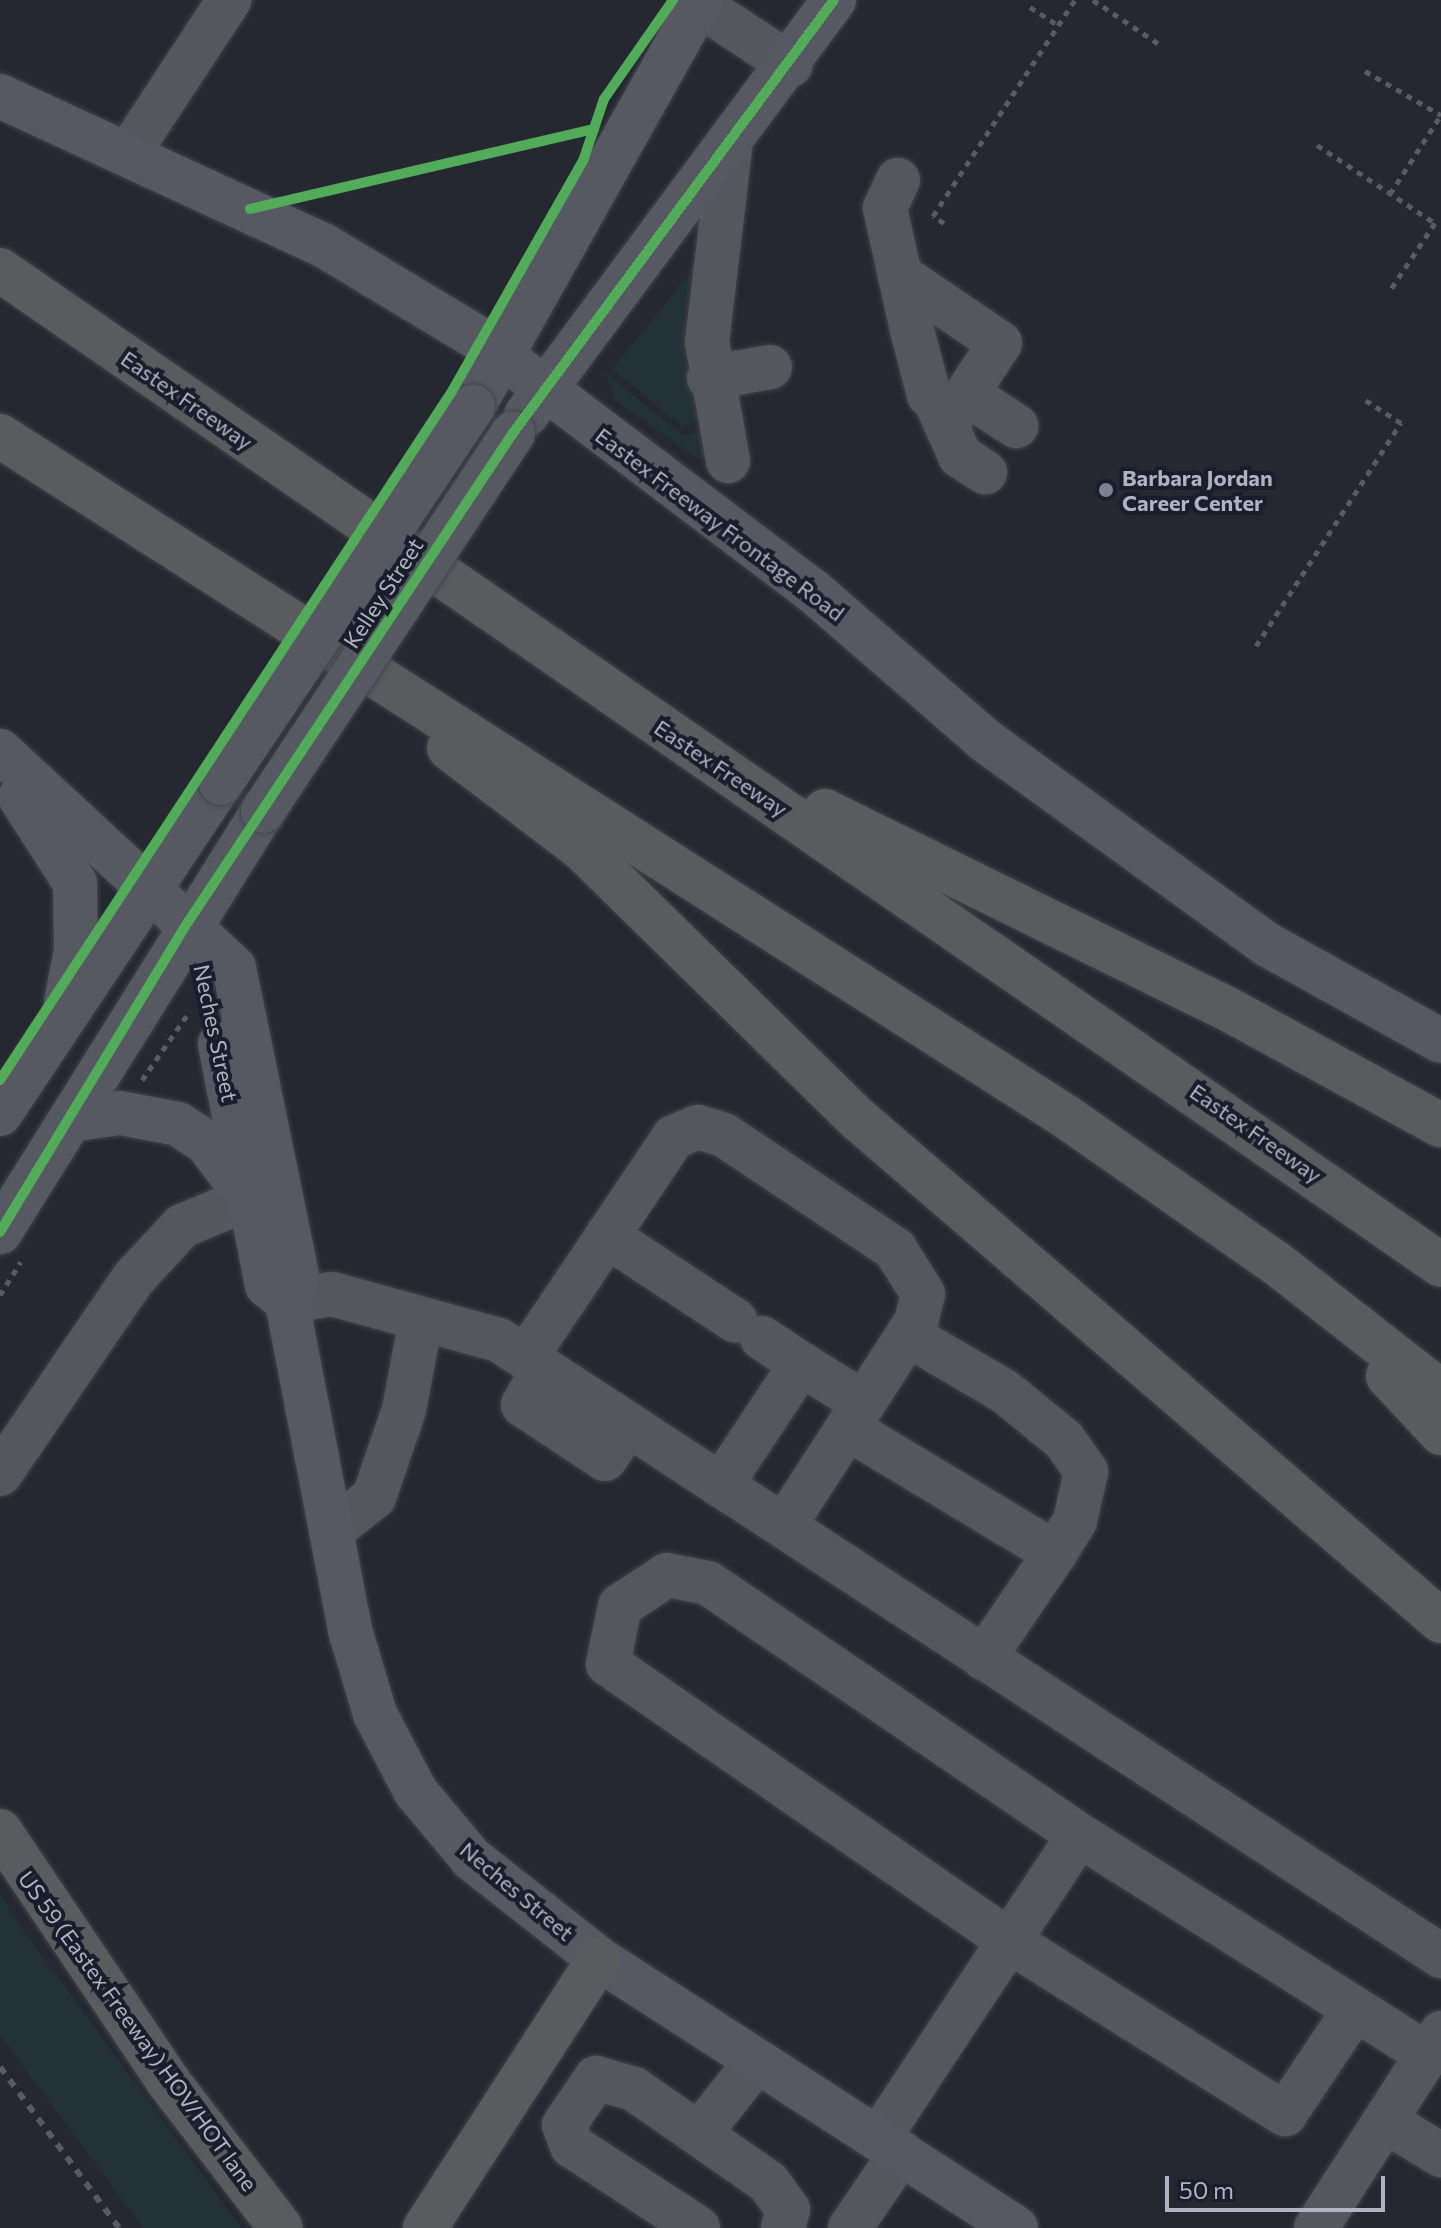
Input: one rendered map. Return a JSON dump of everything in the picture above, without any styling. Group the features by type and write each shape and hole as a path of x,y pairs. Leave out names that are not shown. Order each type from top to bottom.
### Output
{"highway":[{"name":"Eastex Freeway","path":"0,270 1441,1265"},
{"path":"0,436 963,1048 1276,1263 1441,1392"},
{"path":"237,587 582,849 859,1120 1436,1616"},
{"path":"672,736 1226,1008 1441,1125"},
{"path":"1276,1263 1441,1433"},
{"name":"US 59 (Eastex Freeway) HOV/HOT lane","path":"0,1831 168,2081 281,2228"},
{"path":"425,2228 599,1959"}],"main road":[{"name":"Kelley Street","path":"0,1232 188,922 513,433 791,65 834,0"},
{"name":"Kelley Street","path":"0,1114 473,407 498,354 697,1"},
{"name":"Eastex Freeway Frontage Road","path":"0,96 130,151 323,245 498,354 813,591 986,741 1268,945 1441,1041"},
{"path":"0,751 188,922"},
{"path":"0,768 75,883 76,951 64,1016"},
{"name":"Neches Street","path":"188,922 207,981 247,1199 267,1285 287,1302"},
{"name":"Neches Street","path":"188,922 234,968 297,1276 287,1302 331,1531 375,1714 416,1792 472,1859 599,1959 1016,2228"},
{"path":"70,1120 120,1113 178,1124 207,1143 247,1199"}],"street":[{"path":"130,151 229,0"},
{"path":"697,1 791,65"},
{"path":"728,461 709,378 709,298 731,142"},
{"path":"898,180 885,208 904,278 924,381 952,405 960,456 1000,449"},
{"path":"904,278 1000,343 952,405"},
{"path":"709,378 770,367"},
{"path":"534,1363 607,1236 674,1137 698,1127 724,1135 895,1249 923,1294 908,1335 784,1526"},
{"path":"0,1474 133,1279 182,1226 247,1199"},
{"path":"607,1236 801,1364 856,1416 1055,1553"},
{"path":"287,1302 332,1294 499,1340 1441,1956"},
{"path":"331,1531 374,1497 404,1410 421,1319"},
{"path":"908,1335 1004,1391 1064,1440 1086,1472 1075,1521 984,1658"},
{"path":"721,1485 801,1364"},
{"path":"1316,2228 1434,2043 1355,2009 1079,1835 708,1583 667,1575 620,1606 608,1664 1009,1941 1285,2114 1355,2009"},
{"path":"850,2228 889,2146 1009,1941 1079,1835"},
{"path":"693,2130 710,2120 757,2061"},
{"path":"698,2228 572,2146 564,2125 596,2078 634,2089 768,2182 788,2210 783,2228"},
{"path":"1385,2121 1441,2155"}],"path":[{"path":"944,223 933,216 1075,0"},
{"path":"1093,0 1159,44"},
{"path":"1030,7 1058,25"},
{"path":"1365,71 1440,117 1390,194"},
{"path":"1317,145 1435,223 1391,289"},
{"path":"1256,646 1401,423 1364,399"},
{"path":"132,1094 190,1011"}],"shaded area":[{"path":"695,267 702,420 682,426 612,369"},
{"path":"605,373 683,435 703,430 707,458 700,460 616,401"},
{"path":"0,1894 23,1930 242,2228 143,2228 0,2035"}],"railway":[{"path":"0,2067 119,2228"}],"cycle path":[{"path":"0,1080 451,393 583,161 604,99 673,0"},
{"path":"0,1232 188,922 513,433 834,0"},
{"path":"250,209 594,129"}],"place":[{"name":"Barbara Jordan Career Center","path":"1106,490"}]}
